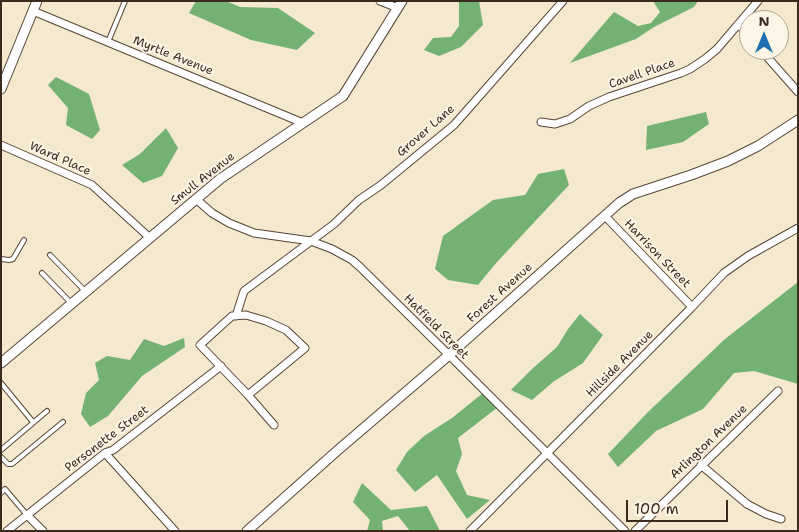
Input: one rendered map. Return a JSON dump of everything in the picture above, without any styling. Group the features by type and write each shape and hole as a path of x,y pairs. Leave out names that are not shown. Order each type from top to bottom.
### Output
{"street":[{"path":"1,88 37,1"},
{"path":"380,1 400,5"},
{"name":"Grover Lane","path":"236,316 244,291 334,224 359,200 381,185 454,124 562,1"},
{"name":"Cavell Place","path":"541,122 555,124 570,119 589,106 609,97 681,73 690,68 711,54 758,1"},
{"name":"Smull Avenue","path":"1,363 220,179 343,96 400,5"},
{"name":"Myrtle Avenue","path":"33,11 303,123"},
{"path":"770,60 798,92"},
{"name":"Forest Avenue","path":"247,531 449,355 619,203 633,194 728,161 758,146 798,120"},
{"name":"Ward Place","path":"1,146 92,185 150,238"},
{"name":"Hatfield Street","path":"196,199 212,213 229,223 254,233 311,241 332,249 360,267 624,531"},
{"name":"Harrison Street","path":"605,216 692,308"},
{"name":"Hillside Avenue","path":"470,531 692,308 724,273 748,256 798,228"},
{"path":"248,395 305,348 286,330 246,315 232,316 200,345 274,425"},
{"name":"Personette Street","path":"7,531 105,453 113,450 221,366"},
{"name":"Arlington Avenue","path":"635,531 778,390"},
{"path":"105,453 176,531"},
{"path":"702,465 746,504 781,519"},
{"path":"27,514 43,531"}],"lane":[{"path":"108,42 126,1"},
{"path":"1,259 13,259 24,240"},
{"path":"50,255 85,291"},
{"path":"42,273 71,303"},
{"path":"1,384 33,422"},
{"path":"1,450 46,411"},
{"path":"1,457 8,464 12,464 63,422"},
{"path":"1,493 6,489 27,514"}],"green space":[{"path":"196,1 226,1 240,7 278,8 315,33 297,50 251,40 189,13"},
{"path":"459,1 479,1 483,25 461,47 439,56 424,50 433,38 451,37 459,26"},
{"path":"653,1 698,1 694,7 654,27 636,39 570,63 614,12 638,26 651,23 660,12"},
{"path":"56,77 89,94 100,130 92,139 66,125 68,108 48,85"},
{"path":"706,112 709,124 683,142 646,150 647,126"},
{"path":"166,128 178,148 162,176 143,183 122,165 140,154"},
{"path":"564,169 569,185 478,285 448,280 435,269 443,236 493,200 525,195 538,174"},
{"path":"798,282 798,384 754,371 734,373 703,409 656,431 618,467 608,454 647,413 725,339"},
{"path":"580,314 603,335 583,363 553,382 532,400 511,390 557,347"},
{"path":"184,338 185,347 142,376 108,416 90,427 81,414 86,393 99,380 95,363 107,356 130,360 144,339 164,346"},
{"path":"483,393 498,407 458,438 462,454 456,471 467,495 490,500 467,519 437,475 415,492 396,470 407,452 424,436 452,418"},
{"path":"362,483 391,510 427,506 440,531 410,531 398,516 382,521 383,531 367,531 370,520 353,502"}]}
